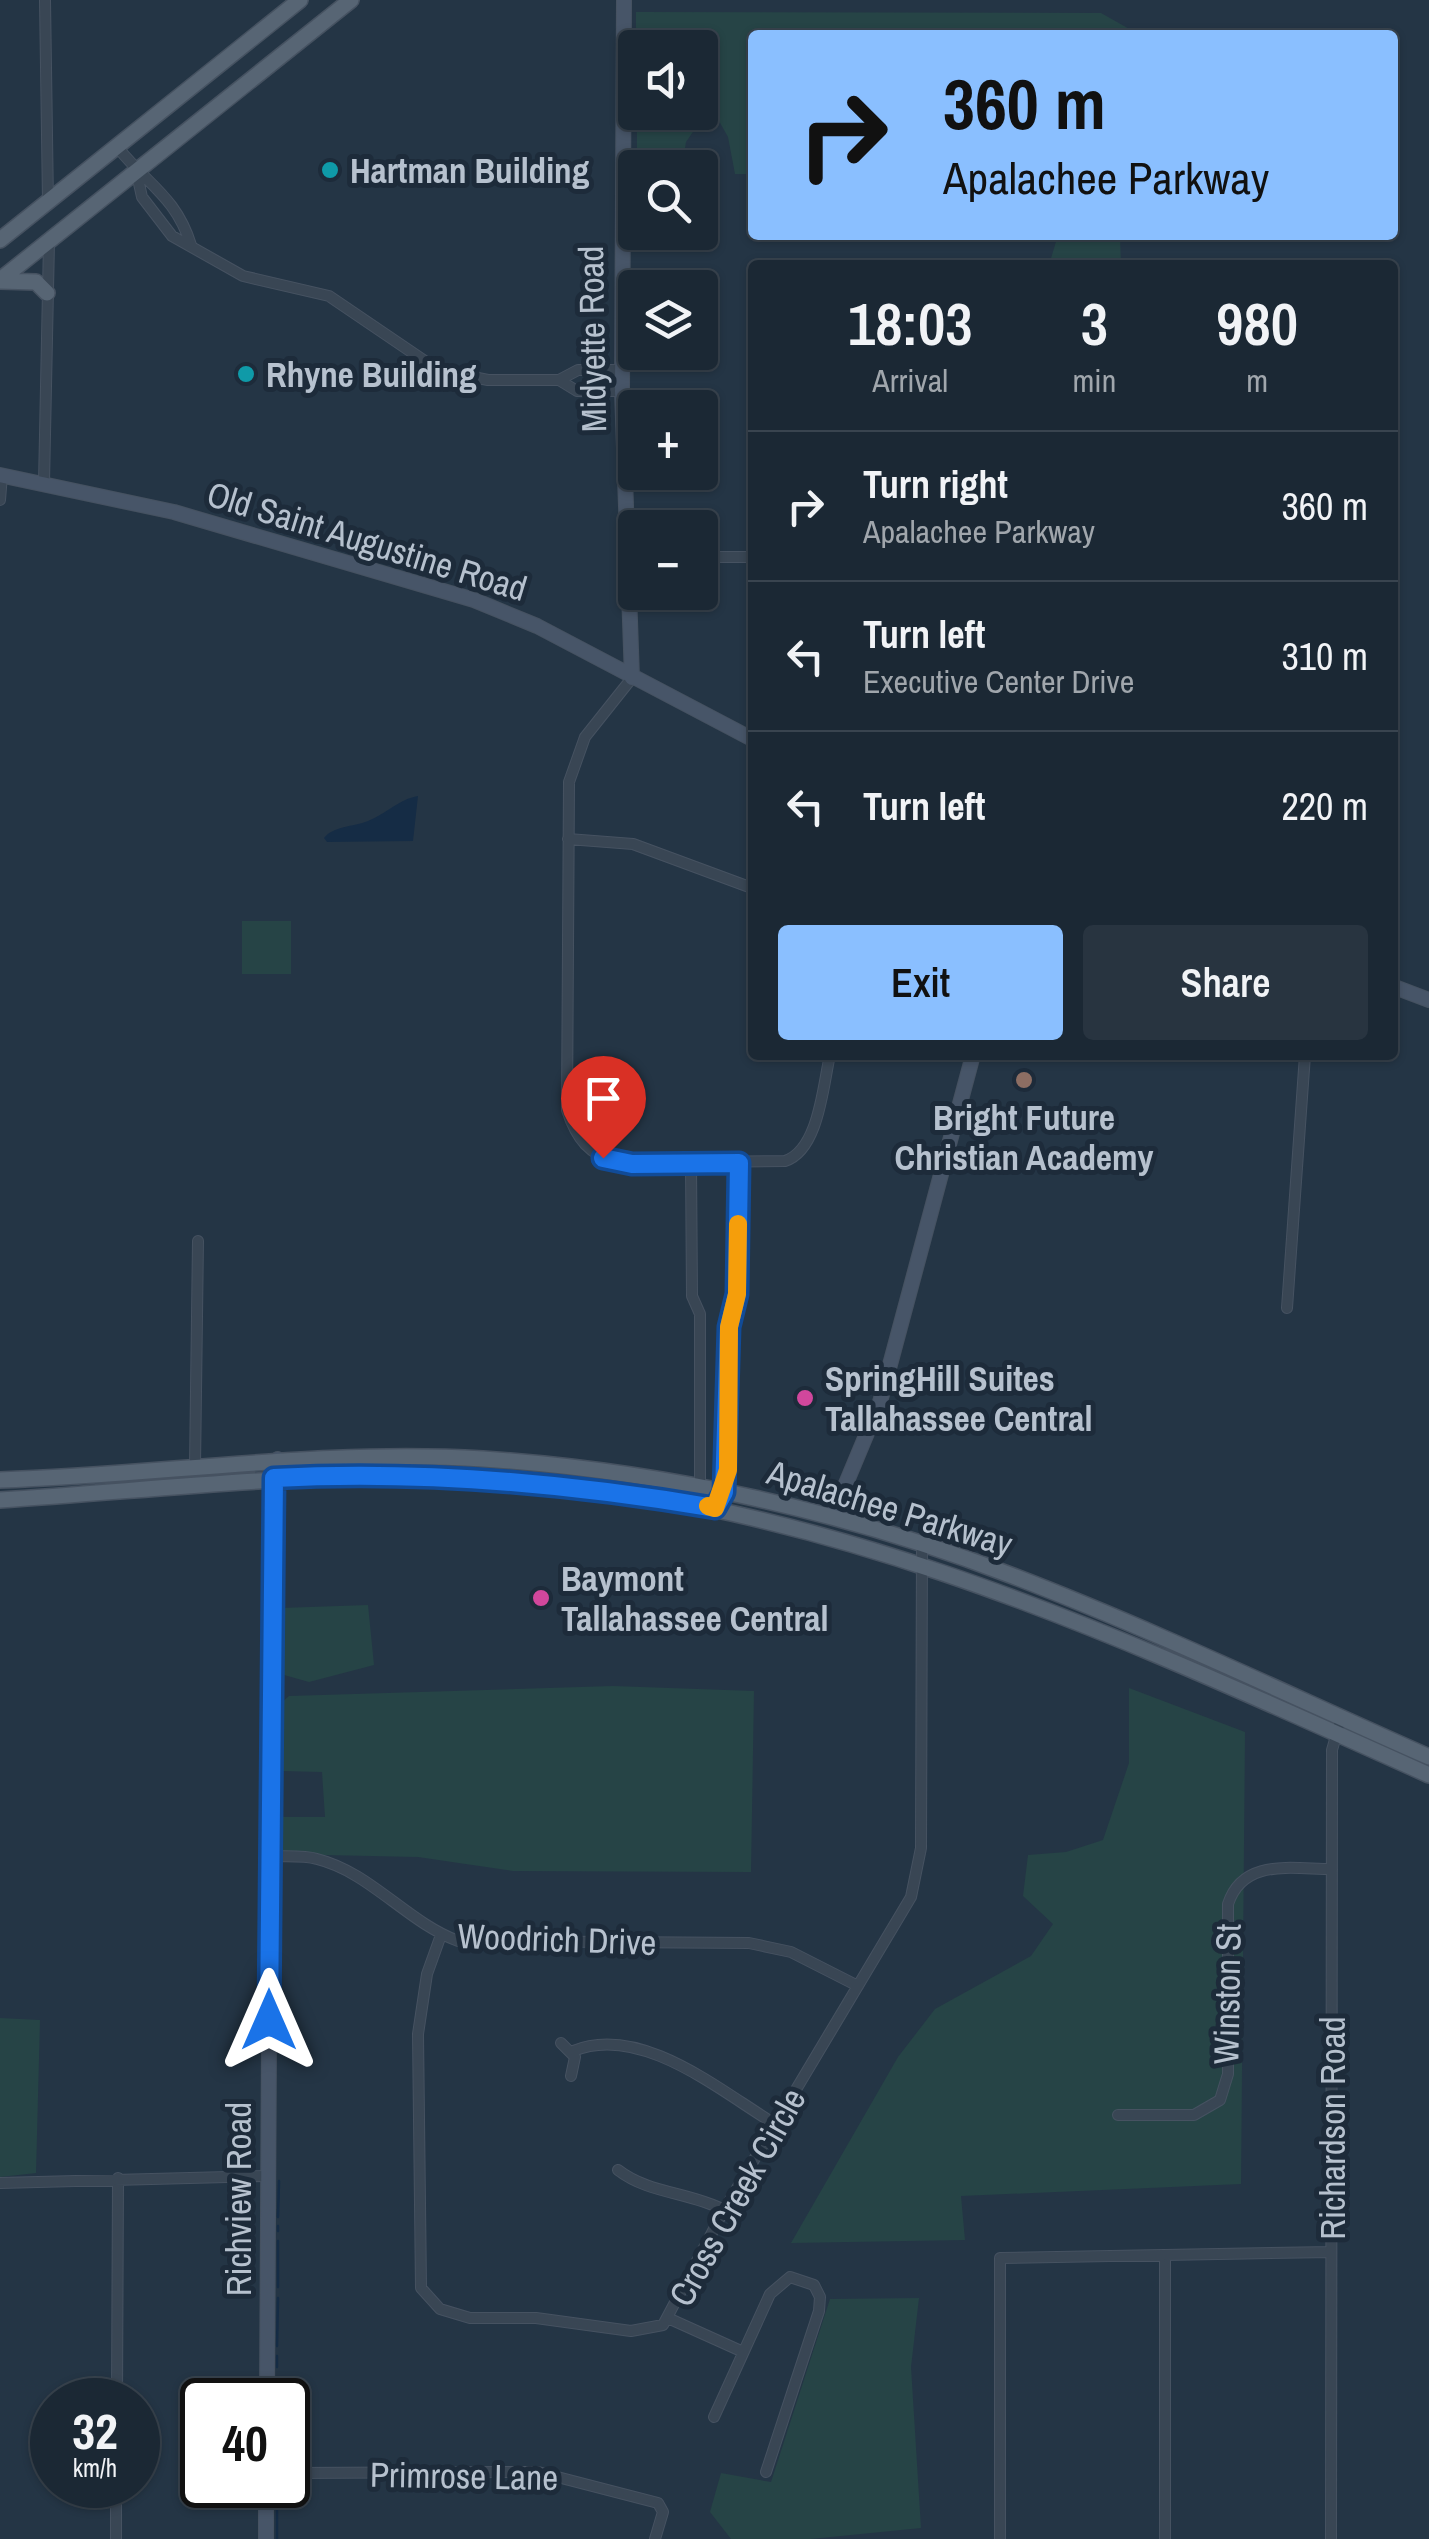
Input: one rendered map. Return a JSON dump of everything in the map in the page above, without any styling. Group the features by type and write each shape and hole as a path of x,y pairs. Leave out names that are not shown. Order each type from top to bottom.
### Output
{"main road":[{"path":"0,240 300,0"},
{"path":"0,281 351,0"},
{"path":"0,281 36,282 47,293"},
{"name":"Apalachee Parkway","path":"0,1480 278,1459 515,1462 724,1492 832,1517 1029,1582 1338,1726 1429,1775"},
{"path":"479,1478 515,1462"},
{"name":"Apalachee Parkway","path":"0,1498 274,1478 479,1478 596,1489 715,1508 922,1563 1046,1608 1338,1726 1429,1757"},
{"path":"0,1498 31,1479 54,1496"}],"street":[{"path":"45,0 48,202"},
{"name":"Midyette Road","path":"623,270 624,0"},
{"path":"119,148 136,170 160,188 192,245"},
{"path":"136,170 142,197 172,236 243,276 328,296 438,370 488,380 558,380 578,370 618,370"},
{"path":"44,484 49,242"},
{"name":"Midyette Road","path":"622,370 622,390"},
{"path":"558,380 577,391 618,391"},
{"path":"0,500 1,475"},
{"name":"Old Saint Augustine Road","path":"1,475 174,512 474,600 537,626 748,737"},
{"path":"718,557 748,557"},
{"name":"Midyette Road","path":"631,610 632,678"},
{"path":"632,678 580,748 570,772 567,1110 583,1142 594,1154 620,1163 785,1161 802,1150 829,1060"},
{"path":"568,839 616,841 654,850 748,886"},
{"path":"1398,988 1429,1000"},
{"path":"832,1517 880,1402 972,1060"},
{"path":"1287,1308 1305,1060"},
{"path":"691,1164 692,1296 700,1314 700,1488 715,1508 724,1492 729,1327 737,1294 739,1163"},
{"path":"195,1468 198,1242"},
{"name":"Richview Road","path":"267,2378 274,1478 278,1459"},
{"name":"Cross Creek Circle","path":"441,1935 427,1974 418,2034 421,2288 440,2310 470,2318 536,2318 630,2332 655,2330 672,2315 724,2210 900,1920 918,1873 922,1544"},
{"name":"Richardson Road","path":"1331,2539 1332,1750 1338,1726"},
{"name":"Woodrich Drive","path":"270,1856 315,1858 335,1865 441,1935 484,1944 749,1943 790,1952 858,1986"},
{"name":"Winston St","path":"1118,2116 1194,2115 1220,2100 1228,2074 1228,1904 1232,1891 1240,1879 1257,1870 1332,1868"},
{"path":"561,2043 573,2051 601,2044 651,2053 775,2124"},
{"path":"571,2076 573,2051"},
{"path":"618,2170 636,2184 692,2196 724,2210"},
{"path":"0,2183 268,2176"},
{"path":"117,2378 118,2178"},
{"path":"1000,2539 1000,2258 1332,2252"},
{"path":"1165,2255 1165,2539"},
{"path":"714,2417 741,2350 777,2285 790,2278 814,2285 819,2311 766,2472"},
{"path":"672,2315 741,2350"},
{"name":"Primrose Lane","path":"310,2473 538,2472 564,2476 658,2503 663,2512 655,2539"},
{"path":"116,2508 116,2539"},
{"path":"266,2508 266,2539"}],"green space":[{"path":"636,12 1101,13 1131,30 748,30 748,174 735,174 728,137 719,121 718,30 636,30"},
{"path":"637,130 694,130 685,150 637,150"},
{"path":"1056,240 1120,240 1121,260 1050,260"},
{"path":"242,921 291,921 291,974 242,974"},
{"path":"368,1605 374,1665 309,1682 277,1673 281,1608"},
{"path":"613,1686 754,1691 751,1872 513,1871 418,1857 276,1854 276,1817 325,1817 322,1772 281,1771 280,1704 289,1696"},
{"path":"1129,1688 1245,1732 1241,2184 961,2196 965,2240 791,2243 898,2057 935,2009 1031,1956 1053,1924 1023,1896 1028,1855 1066,1852 1103,1840 1129,1763"},
{"path":"0,2018 40,2020 36,2173 0,2177"},
{"path":"919,2298 911,2367 921,2528 811,2539 731,2539 710,2512 721,2473 771,2482 830,2299"}],"water":[{"path":"418,796 413,841 327,842 324,838 333,831 368,821"}],"waterway":[{"path":"278,2217 279,2181"},
{"path":"278,2226 278,2231"},
{"path":"278,2241 278,2287"},
{"path":"277,2346 278,2298"},
{"path":"277,2356 277,2367"},
{"path":"277,2508 277,2539"}],"slow traffic":[{"path":"708,1506 715,1508 724,1492 728,1470 729,1327 737,1294 738,1224"}],"place":[{"name":"Hartman Building","path":"330,170"},
{"name":"Rhyne Building","path":"246,374"},
{"name":"Bright Future Christian Academy","path":"1024,1080"},
{"name":"SpringHill Suites Tallahassee Central","path":"805,1398"},
{"name":"Baymont Tallahassee Central","path":"541,1598"}],"route":[{"path":"269,2020 274,1478 479,1478 596,1489 715,1508 724,1492 728,1470 729,1327 737,1294 739,1163 632,1164 603,1158"}]}
